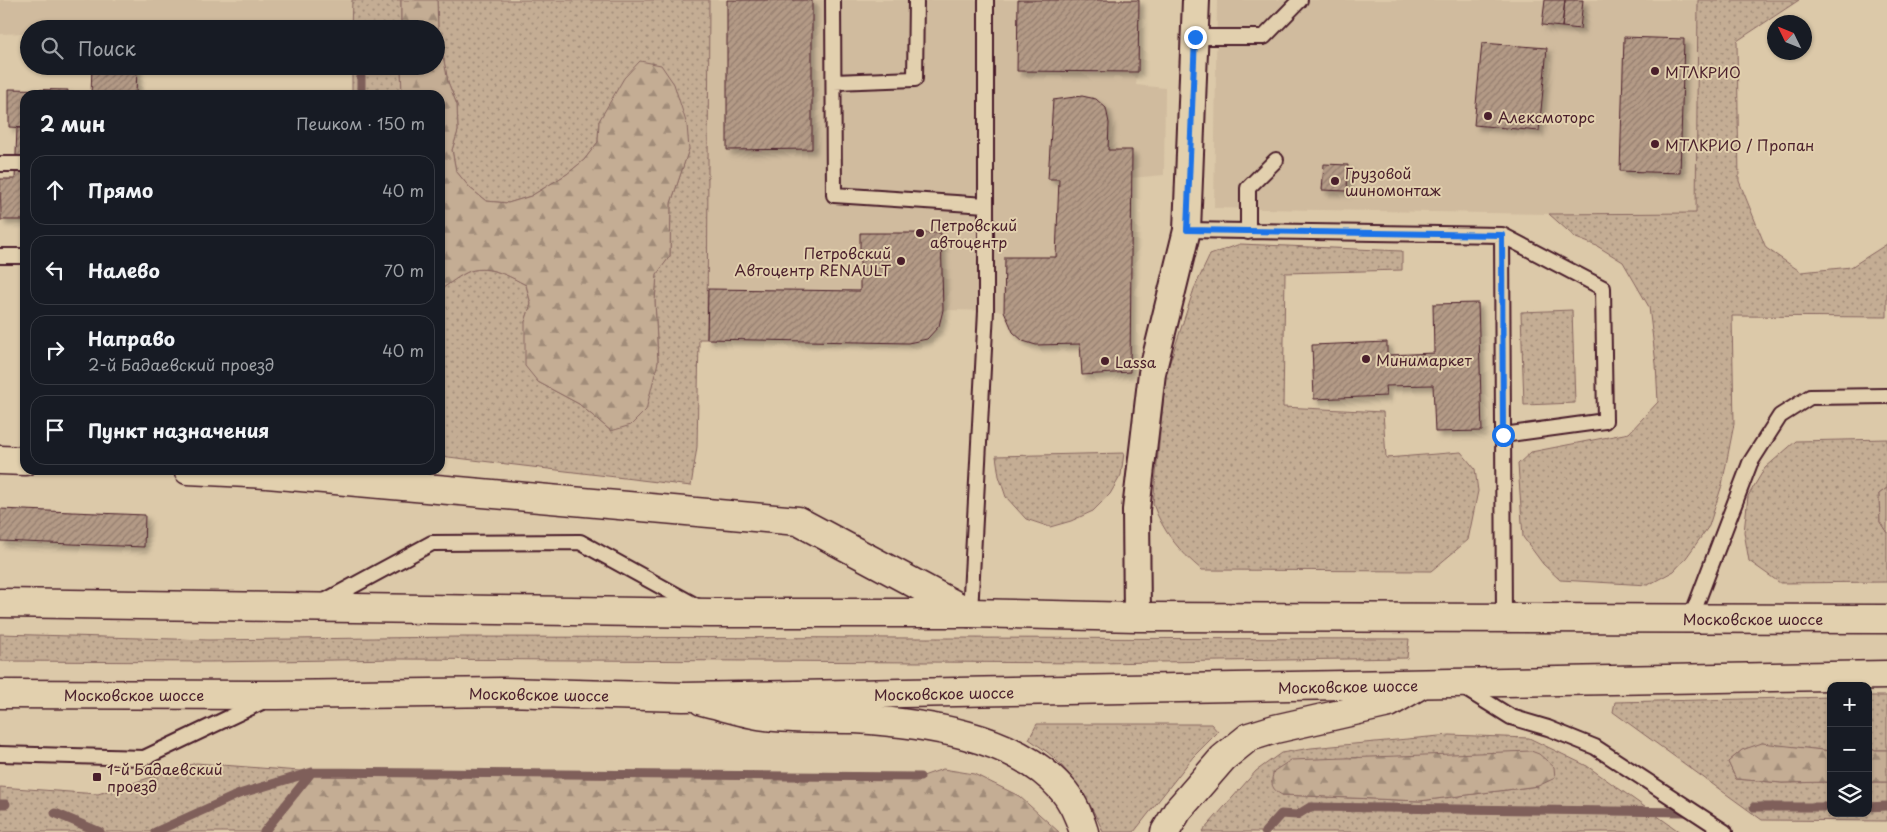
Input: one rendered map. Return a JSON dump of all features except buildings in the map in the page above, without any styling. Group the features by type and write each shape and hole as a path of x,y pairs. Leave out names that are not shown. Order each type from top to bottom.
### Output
{"main road":[{"path":"0,460 20,461"},
{"path":"299,475 798,521 970,613"},
{"name":"Московское шоссе","path":"0,603 710,613 970,613 1137,617 1887,619"},
{"name":"Московское шоссе","path":"0,694 504,692 683,697 1887,675"},
{"path":"1165,832 1178,810 1223,758 1249,737 1389,703 1420,684"},
{"path":"683,697 765,716 857,719 934,727 1003,746 1042,769 1063,789 1076,810 1084,832"}],"street":[{"path":"1137,617 1136,510 1152,373 1187,230 1196,0"}],"lane":[{"path":"833,0 834,196 986,205"},
{"path":"834,82 915,79 916,0"},
{"path":"970,613 986,311 986,0"},
{"path":"1195,37 1264,37 1300,0"},
{"path":"1248,232 1248,188 1276,160"},
{"path":"0,164 20,164"},
{"path":"1187,230 1502,235 1602,288 1604,421 1503,435"},
{"path":"1502,235 1504,619"},
{"path":"0,256 20,256"},
{"path":"1692,618 1750,463 1780,416 1810,396 1887,396"},
{"path":"316,606 432,543 580,542 710,613"},
{"path":"1459,684 1511,717 1548,728 1595,747 1725,832"},
{"path":"0,754 144,758 278,694"}],"shaded area":[{"path":"0,0 352,0 351,20 20,20 20,33 0,34"},
{"name":"Петровский автоцентр","path":"709,0 1139,0 1138,72 1136,85 1165,88 1164,175 1131,178 1130,372 1082,375 1080,344 1036,345 1023,341 1013,332 1004,311 943,310 939,326 927,339 908,343 707,339"},
{"path":"1217,0 1698,0 1696,213 1549,214 1214,208"}],"green space":[{"path":"352,0 401,0 401,20 351,20"},
{"path":"401,0 437,0 438,20 401,20"},
{"path":"437,0 709,0 707,339 699,339 697,447 691,486 445,457 445,287 470,271 492,270 526,285 531,304 525,322 538,382 579,404 611,431 658,362 655,301 657,273 670,256 671,203 689,149 599,121 598,142 584,160 567,174 531,196 508,203 486,201 470,188 456,171 452,150 458,131 457,105 448,82 445,66 445,20 438,20"},
{"path":"1698,0 1799,0 1776,15 1767,15 1767,21 1737,41 1739,181 1766,248 1801,272 1851,267 1887,244 1887,317 1732,316 1734,424 1722,485 1709,526 1674,571 1648,585 1560,580 1543,564 1523,537 1518,464 1531,452 1629,433 1658,402 1656,364 1649,307 1623,262 1597,246 1576,238 1549,214 1696,213"},
{"path":"640,61 661,65 674,84 687,125 689,149 671,203 670,256 657,274 655,301 658,362 646,410 631,425 611,431 579,404 538,382 525,366 525,322 531,304 526,285 499,272 485,269 470,271 445,287 445,90 402,90 401,75 445,75 445,66 448,82 457,105 458,131 452,150 456,171 470,188 486,201 508,203 531,196 567,174 584,160 598,142 599,121 624,78"},
{"path":"352,75 401,75 402,90 352,90"},
{"path":"1240,244 1402,251 1402,270 1285,273 1283,407 1383,412 1386,458 1461,452 1475,469 1478,491 1468,540 1431,571 1202,570 1186,556 1167,532 1153,504 1166,374 1194,289 1210,255"},
{"path":"1572,310 1575,403 1524,405 1521,312"},
{"path":"1887,439 1887,488 1879,494 1880,522 1887,533 1887,582 1780,583 1749,561 1744,532 1748,496 1765,468 1796,441"},
{"path":"1124,453 1121,475 1110,494 1093,511 1071,521 1050,527 1026,519 1006,497 999,476 996,456"},
{"path":"1887,488 1887,533 1880,522 1879,494"},
{"path":"0,634 209,640 457,637 1409,639 1407,658 1097,663 399,659 209,662 0,661"},
{"path":"1872,696 1887,696 1887,750 1872,750"},
{"path":"1827,697 1827,751 1794,747 1742,750 1728,762 1736,779 1782,783 1827,782 1827,817 1872,817 1872,782 1887,782 1887,821 1762,820 1613,712 1615,702"},
{"path":"1037,724 1211,724 1218,732 1193,757 1134,832 1103,832 1094,812 1069,774 1051,755 1029,739"},
{"path":"1450,735 1529,738 1587,766 1680,832 1202,832 1256,771 1281,753 1311,748","holes":["1538,786 1420,801 1282,795"]},
{"path":"1762,743 1827,751 1827,782 1782,783 1736,779 1728,762 1742,750"},
{"path":"1872,750 1887,750 1887,782 1872,782"},
{"path":"1531,751 1539,754 1554,767 1555,778 1538,786 1420,801 1282,795 1272,785 1274,771 1291,760"},
{"path":"196,763 312,772 264,832 0,832 0,787 98,794"},
{"path":"943,769 974,774 1019,796 1059,832 264,832 312,772 920,777"}],"waterway":[{"path":"361,77 361,90"},
{"path":"155,832 239,794 312,772 920,777"},
{"path":"264,832 312,772"},
{"path":"0,804 6,804"},
{"path":"1872,807 1887,806"},
{"path":"1265,832 1281,814 1297,815 1310,807 1685,812"},
{"path":"1754,807 1827,807"},
{"path":"55,813 100,832"}],"place":[{"name":"МТЛКРИО","path":"1655,71"},
{"name":"Алексмоторс","path":"1488,116"},
{"name":"МТЛКРИО / Пропан","path":"1655,144"},
{"name":"Грузовой шиномонтаж","path":"1335,181"},
{"name":"Петровский автоцентр","path":"920,233"},
{"name":"Петровский Автоцентр RENAULT","path":"901,261"},
{"name":"Минимаркет","path":"1366,359"},
{"name":"Lassa","path":"1105,361"},
{"name":"1-й Бадаевский проезд","path":"97,777"}],"route":[{"path":"1195,37 1187,230 1502,235 1503,435"}]}
